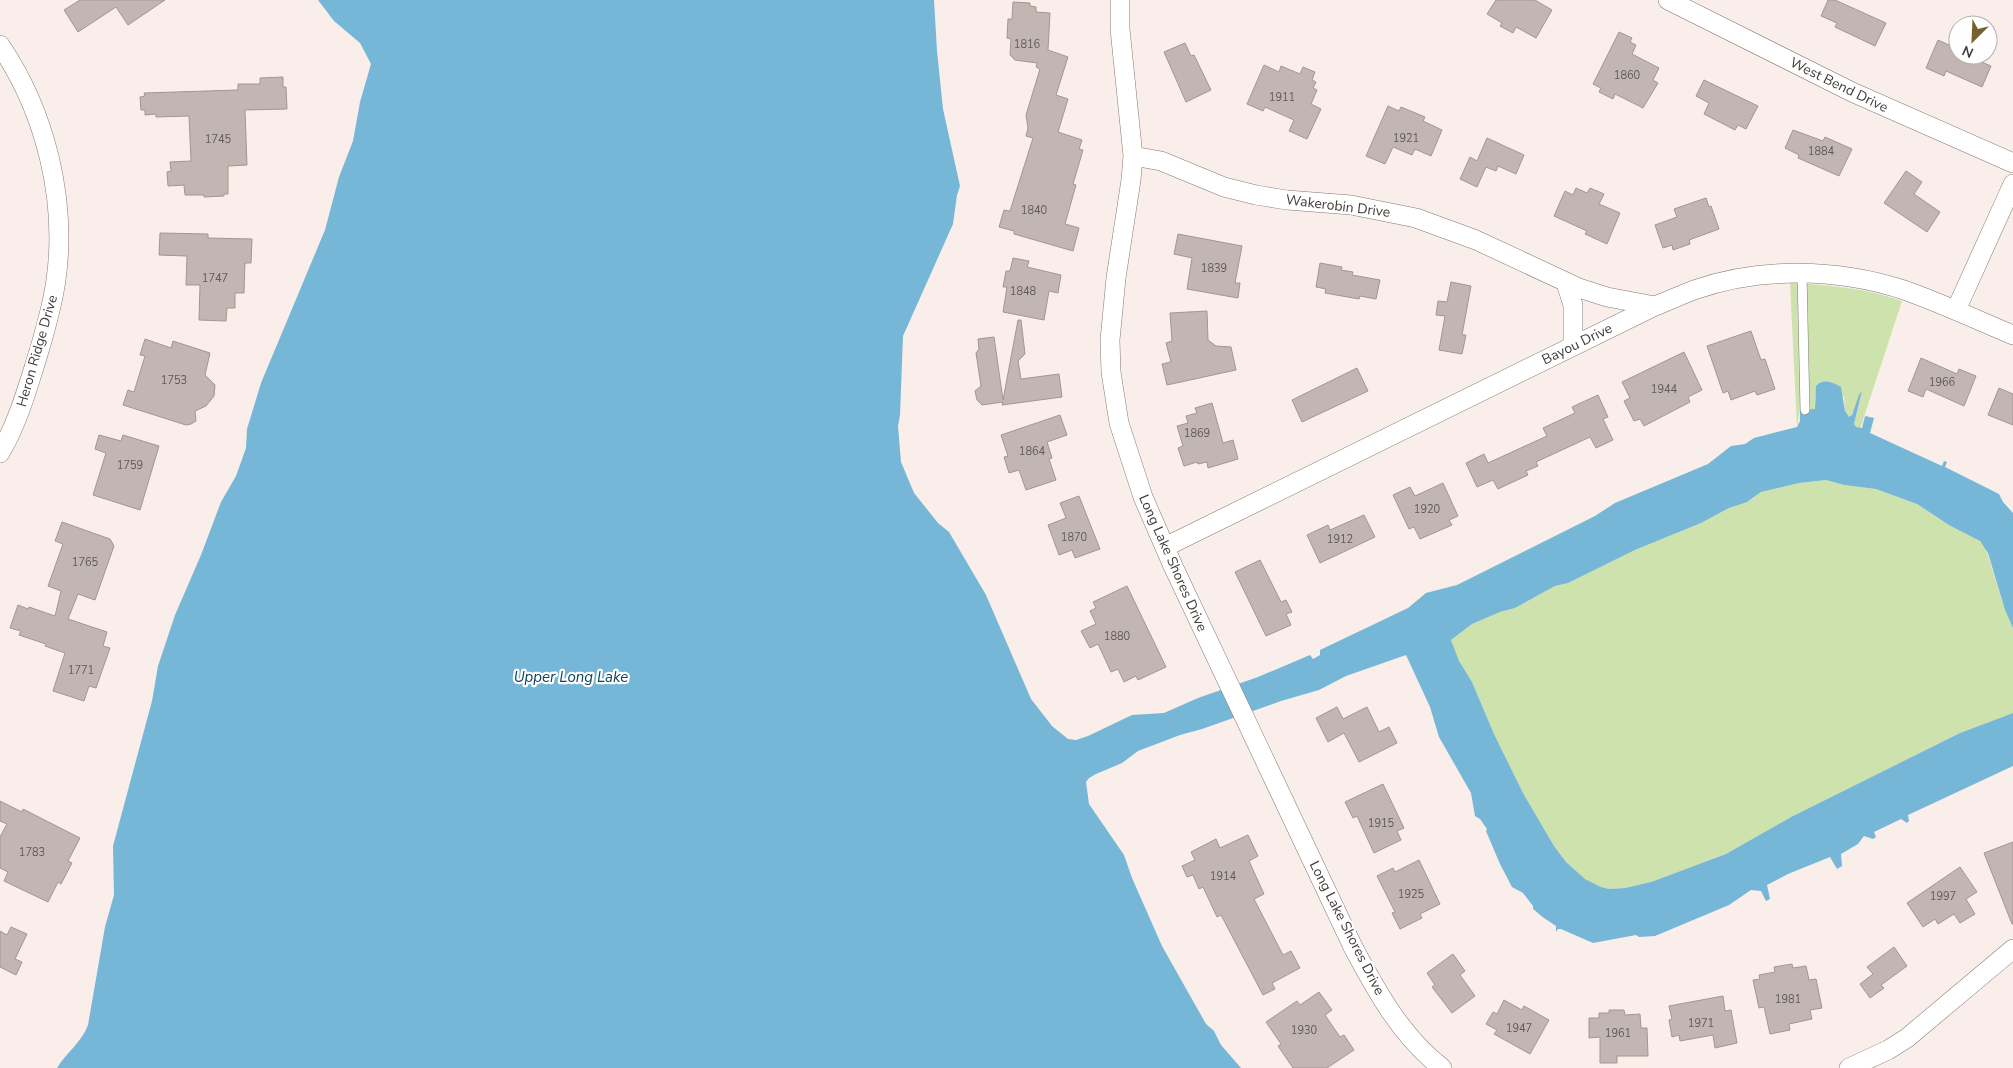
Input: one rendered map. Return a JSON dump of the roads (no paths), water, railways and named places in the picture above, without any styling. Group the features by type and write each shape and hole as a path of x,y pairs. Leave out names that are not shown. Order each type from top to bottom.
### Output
{"street":[{"name":"Long Lake Shores Drive","path":"1120,0 1120,29 1132,129 1133,156 1111,313 1110,340 1111,372 1119,423 1129,458 1143,497 1165,547 1353,947 1375,988 1405,1033 1442,1068"},
{"name":"West Bend Drive","path":"1668,0 1852,92 2013,163"},
{"name":"Heron Ridge Drive","path":"0,46 20,79 42,131 51,167 58,225 58,262 50,313 26,395 0,453"},
{"name":"Wakerobin Drive","path":"1133,156 1161,161 1224,187 1256,195 1287,200 1351,205 1416,218 1476,240 1566,283 1607,297 1655,306"},
{"path":"1956,310 2013,184"},
{"name":"Bayou Drive","path":"1165,547 1655,306 1695,290 1733,280 1762,275 1802,273 1832,276 1902,290 1956,310 2013,336"},
{"path":"1566,283 1573,305 1573,346"},
{"path":"1849,1068 1888,1050 1907,1038 2013,949"}],"lane":[{"path":"1802,273 1805,410"}],"water":[{"name":"Upper Long Lake","path":"318,0 934,0 943,109 960,186 953,224 903,336 898,426 901,462 914,493 938,523 949,532 986,595 1031,699 1052,726 1068,739 1076,740 1088,736 1132,715 1164,713 1310,655 1313,659 1320,655 1320,650 1408,608 1426,593 1457,585 1595,516 1615,503 1708,464 1731,446 1745,444 1754,438 1797,427 1800,421 1800,410 1815,409 1816,386 1825,381 1841,387 1845,411 1849,417 1852,415 1862,391 1854,424 1856,427 1862,428 1865,416 1874,418 1870,433 1942,466 1944,461 1947,462 1945,467 1999,494 2003,502 2013,513 2013,628 2005,610 1988,553 1980,541 1949,525 1917,504 1876,489 1844,485 1826,480 1799,483 1761,492 1747,502 1729,508 1701,523 1635,550 1568,583 1555,586 1515,608 1472,624 1451,640 1459,661 1472,682 1494,734 1523,793 1554,846 1566,862 1585,879 1609,889 1625,888 1651,882 1726,854 1793,816 1960,733 2013,713 2013,766 1908,815 1909,821 1907,823 1901,819 1874,832 1876,837 1873,839 1864,836 1858,844 1841,854 1842,866 1837,869 1830,857 1788,874 1767,885 1770,899 1766,901 1761,891 1751,890 1729,905 1655,936 1639,937 1636,935 1593,943 1561,929 1558,929 1556,932 1556,926 1533,909 1533,906 1523,893 1512,887 1500,864 1486,831 1487,829 1480,819 1475,816 1471,793 1439,737 1430,707 1406,655 1346,676 1319,690 1180,735 1138,751 1122,763 1096,774 1086,782 1089,804 1124,855 1162,946 1206,1024 1214,1031 1221,1045 1241,1068 57,1068 82,1037 88,1025 105,927 114,895 113,846 152,701 158,666 175,615 221,502 236,476 246,448 247,429 261,383 325,230 339,177 353,141 360,102 371,64 360,43 334,21"}]}
